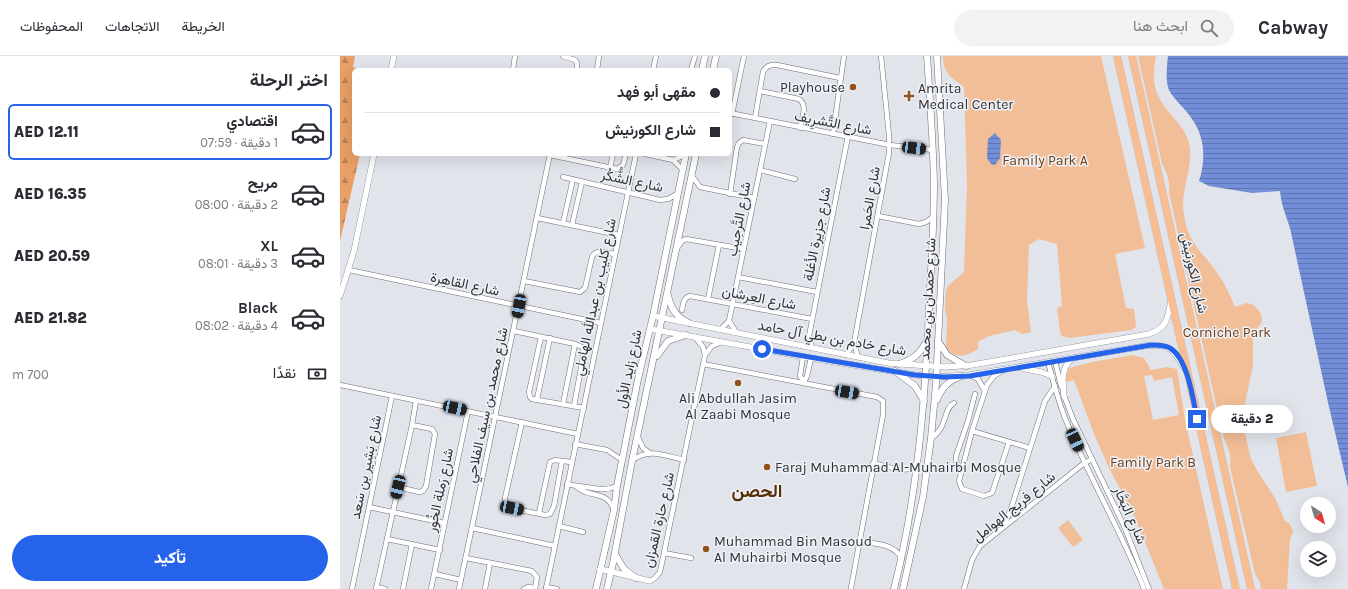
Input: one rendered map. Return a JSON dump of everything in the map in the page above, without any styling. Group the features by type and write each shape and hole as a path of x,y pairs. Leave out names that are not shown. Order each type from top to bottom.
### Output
{"highway":[{"path":"1113,56 1120,68"},
{"name":"شارع الكورنيش","path":"1117,56 1236,589"},
{"name":"شارع الكورنيش","path":"1132,56 1251,589"}],"main road":[{"path":"702,68 704,56"},
{"path":"713,68 716,56"},
{"name":"شارع حمدان بن محمد","path":"894,589 902,559 918,464 926,376 933,217 933,150 927,56"},
{"name":"شارع حمدان بن محمد","path":"903,589 923,497 931,438 937,366 940,278 945,200 937,56"},
{"name":"شارع زايد الأول","path":"596,589 614,510 622,460 686,156"},
{"name":"شارع زايد الأول","path":"608,586 632,461 678,247 696,156"},
{"path":"668,292 670,303 674,312 680,318 689,323"},
{"path":"654,361 668,341 686,335"},
{"path":"899,364 917,356 928,338"},
{"path":"938,341 950,358 966,366"},
{"path":"895,371 916,386 924,401"},
{"path":"934,407 939,394 945,385 962,376"},
{"path":"615,554 624,569 636,578"}],"street":[{"path":"391,68 394,56"},
{"path":"513,68 515,56"},
{"path":"563,56 575,58 577,68"},
{"path":"596,68 599,56"},
{"path":"653,68 656,56"},
{"path":"692,68 695,56"},
{"path":"732,109 744,56"},
{"path":"833,134 844,56"},
{"name":"شارع الحَمرا","path":"846,355 854,343 890,145 881,56"},
{"path":"755,118 763,72 770,65 777,65 840,78"},
{"path":"760,91 801,100 804,106 800,128"},
{"name":"شارع التَّشرِيف","path":"732,113 890,145 933,150"},
{"name":"شارع التَّرحِيب","path":"730,322 770,121"},
{"name":"شارع جزيرة الأغلة","path":"812,348 809,336 848,136"},
{"path":"730,194 736,153 739,143 743,140 765,144"},
{"path":"340,296 356,244 374,156"},
{"name":"شارع محمد بن سيف الفلاحي","path":"459,589 550,156"},
{"path":"555,156 617,169 622,167 625,156"},
{"path":"577,160 578,156"},
{"path":"610,168 613,156"},
{"name":"شارع كليب بن عبدالله الهاملي","path":"546,588 636,156"},
{"path":"654,156 673,160 683,156"},
{"path":"673,160 682,170"},
{"path":"760,170 795,179"},
{"path":"692,176 700,187 754,198"},
{"name":"شارع الشُّكُر","path":"563,177 660,200 668,199 677,194"},
{"path":"563,223 573,180"},
{"name":"شارع الشُّكُر","path":"572,225 582,182"},
{"path":"878,216 919,224 926,222 933,217"},
{"path":"537,218 619,235"},
{"path":"678,247 682,241 686,239 744,249"},
{"name":"شارع العِرشان","path":"719,245 708,299 812,319"},
{"path":"524,281 580,292 585,288 594,253 615,254"},
{"name":"شارع القاهِرة","path":"349,270 601,323"},
{"path":"738,277 817,292"},
{"name":"شارع خادم بن بطي آل حامد","path":"653,316 846,355 899,364 966,366 1149,334 1158,331 1166,322 1171,296"},
{"path":"682,310 684,301 688,297 708,299"},
{"path":"721,329 730,322 736,332"},
{"name":"شارع خادم بن بطي آل حامد","path":"650,329 811,358 936,377 970,376 1151,345 1163,346 1170,349 1176,354 1187,372"},
{"path":"514,331 576,344 582,347 584,352 574,406"},
{"path":"1149,334 1155,338 1155,341 1151,345"},
{"path":"541,336 529,394 530,397 584,408"},
{"name":"شارع جزيرة الأغلة","path":"802,346 809,336"},
{"path":"696,337 701,343 705,356"},
{"path":"535,399 550,338"},
{"path":"705,356 712,346 722,342"},
{"name":"شارع الحَمرا","path":"854,343 858,357"},
{"path":"563,404 576,344"},
{"name":"شارع حارة القمزان","path":"650,581 660,572 705,356"},
{"path":"803,356 800,376 804,382 811,358"},
{"path":"1064,396 1063,374 1065,366 1073,358"},
{"name":"شارع البَحَّار","path":"1055,361 1064,396 1073,419 1126,529 1149,589"},
{"name":"شارع البَحَّار","path":"1048,362 1057,394 1068,424 1086,465 1119,530 1144,589"},
{"path":"704,364 879,398 883,401 884,406 851,588"},
{"path":"1017,367 1052,376"},
{"path":"1003,370 990,380 985,391 962,467 959,481 962,489 982,496 990,495 993,491 1009,442"},
{"path":"970,376 978,379 985,391"},
{"path":"340,385 578,434"},
{"path":"1000,530 1010,512 1044,401 1055,386"},
{"path":"962,467 958,466 956,456 968,421 975,394"},
{"path":"1048,394 1057,394"},
{"name":"شارع بَشِير بن سَعد","path":"352,589 392,396"},
{"path":"385,589 376,588 412,425 416,400"},
{"path":"931,438 942,428 948,407 954,403"},
{"name":"شارع رَملة الخُور","path":"432,589 444,523 468,411"},
{"path":"968,421 977,417"},
{"path":"522,422 505,498 506,505 510,508 548,514 552,510 562,461"},
{"path":"398,487 419,492 424,489 435,440 434,432 432,429 412,425"},
{"path":"972,431 1030,448"},
{"path":"637,437 643,448 650,453"},
{"path":"576,444 607,450 622,460"},
{"path":"632,461 640,455 650,453"},
{"name":"شارع حارة القمزان","path":"650,453 684,460"},
{"path":"539,513 549,464 553,460 571,462"},
{"name":"شارع فريج الهوامل","path":"964,589 972,560 977,550 984,543 1077,469 1093,461"},
{"path":"873,463 907,470 918,464"},
{"path":"567,484 577,487 601,490 617,486"},
{"path":"577,487 583,491 603,496 614,510"},
{"path":"369,507 444,523"},
{"path":"1010,512 1010,516 1014,519"},
{"path":"559,526 582,532"},
{"path":"472,528 555,546"},
{"path":"1119,530 1122,531 1126,529"},
{"path":"387,539 440,550"},
{"path":"860,541 889,547 897,552 902,559"},
{"path":"403,589 412,544"},
{"path":"664,553 691,558"},
{"path":"466,558 532,571 537,577 535,589 528,587 524,589"},
{"path":"485,589 490,563"},
{"path":"600,569 650,581"},
{"path":"435,574 461,580"},
{"path":"598,580 608,586"},
{"path":"546,588 557,589"}],"green space":[{"path":"340,56 355,56 353,67 355,68 352,68 352,156 360,156 340,241"},
{"name":"Family Park A","path":"943,56 1101,56 1145,248 1115,254 1126,308 1134,309 1136,327 1131,330 1070,338 1062,336 1060,332 1057,308 1062,306 1057,244 1039,239 1029,245 1027,300 1031,332 1022,334 1015,330 989,336 978,342 978,349 961,356 953,354 946,347 946,291 948,286 964,272 967,185 964,87 952,78 946,71"},
{"name":"Corniche Park","path":"1138,56 1156,56 1154,82 1158,95 1182,128 1188,140 1190,159 1183,205 1186,225 1189,233 1197,247 1221,278 1235,307 1246,303 1254,305 1262,317 1261,324 1253,333 1253,365 1245,403 1244,429 1251,459 1275,498 1285,521 1289,523 1292,528 1293,532 1290,539 1287,589 1261,589 1260,582 1255,574 1230,467 1230,455 1223,436 1169,193 1168,178 1162,164"},
{"name":"Family Park B","path":"1133,355 1144,358 1151,370 1167,367 1177,369 1185,420 1223,589 1164,589 1134,515 1109,468 1094,434 1074,380 1066,382 1065,379 1069,368 1092,362","holes":["1152,375 1154,381 1172,377 1179,415 1153,420 1144,376"]},
{"path":"1306,432 1317,486 1286,492 1276,438"},
{"path":"1068,520 1083,540 1073,547 1058,528"}],"water":[{"path":"1168,56 1348,56 1348,487 1290,228 1280,191 1252,193 1209,186 1199,181 1203,165 1202,141 1200,133 1192,119 1169,90 1167,77"},
{"path":"995,133 1001,140 1000,158 995,165 991,164 987,158 988,139"}],"place":[{"name":"Playhouse","path":"853,87"},
{"name":"Amrita Medical Center","path":"909,96"},
{"name":"Ali Abdullah Jasim Al Zaabi Mosque","path":"738,383"},
{"name":"Faraj Muhammad Al-Muhairbi Mosque","path":"767,467"},
{"name":"Muhammad Bin Masoud Al Muhairbi Mosque","path":"706,549"}],"district":[{"name":"الحصن","path":"757,491"}],"route":[{"path":"762,349 915,375 944,377 970,376 1017,367 1158,345 1168,347 1172,350 1179,358 1187,372 1197,419"}]}
